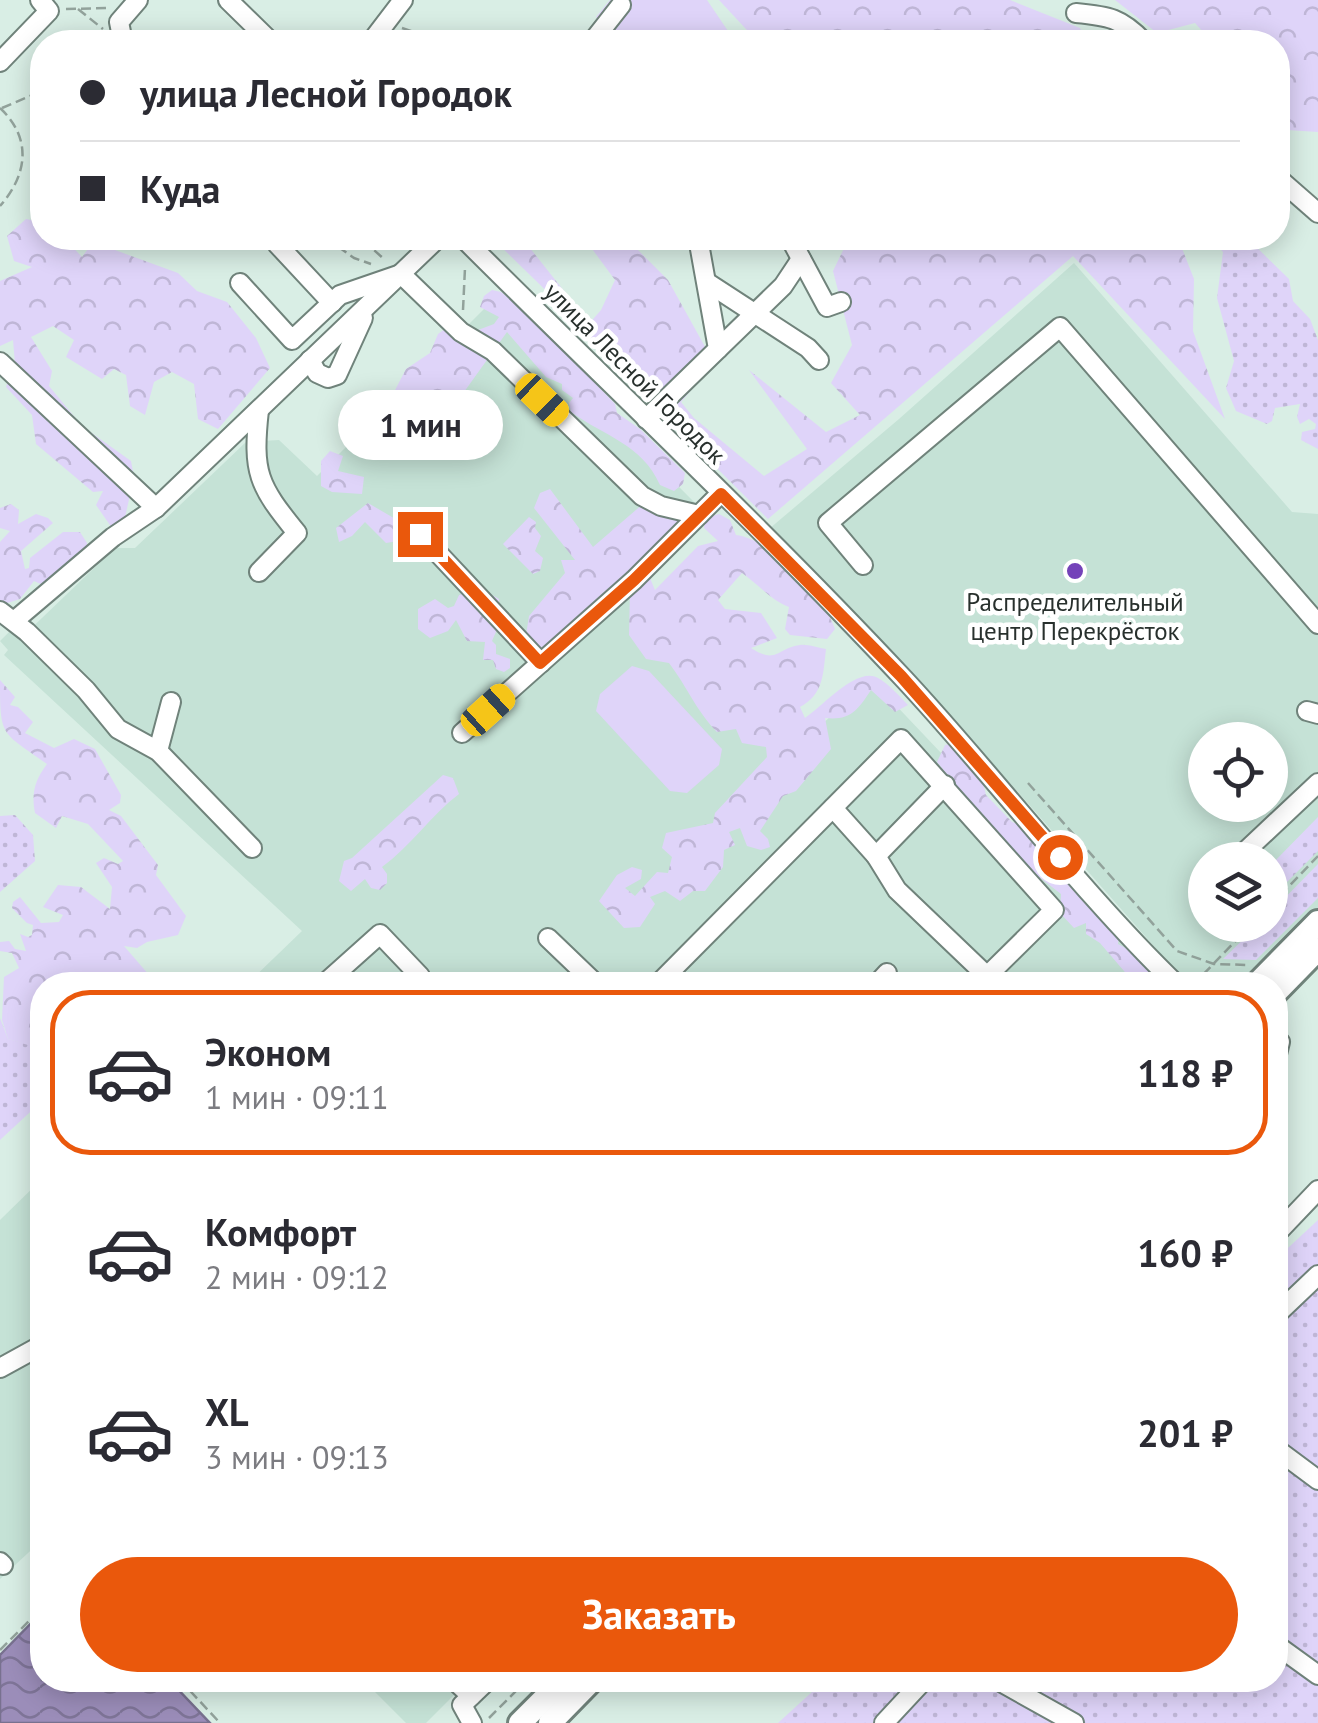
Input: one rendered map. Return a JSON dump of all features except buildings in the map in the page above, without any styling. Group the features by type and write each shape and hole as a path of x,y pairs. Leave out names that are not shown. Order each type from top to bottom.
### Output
{"main road":[{"path":"1257,972 1318,922"},
{"path":"1288,980 1318,949"},
{"path":"520,1723 552,1692"},
{"path":"550,1723 580,1692"}],"street":[{"path":"228,0 259,30"},
{"path":"382,30 404,0"},
{"path":"120,30 119,22 134,4"},
{"path":"601,30 622,4"},
{"path":"0,62 44,6"},
{"path":"1076,12 1108,16 1133,30"},
{"path":"1290,188 1318,213"},
{"path":"283,250 332,303"},
{"path":"252,848 158,751 118,729 86,690 7,616 156,508 425,250"},
{"name":"улица Лесной Городок","path":"476,250 901,676 1166,972"},
{"path":"701,250 718,349"},
{"path":"797,250 827,308 841,302"},
{"path":"646,418 783,286 802,260"},
{"path":"240,283 292,340 340,295 400,274"},
{"path":"400,274 462,332 493,351 642,496 661,506 699,516"},
{"path":"708,283 808,348 819,360"},
{"path":"310,360 317,373 328,378 337,375 372,301"},
{"path":"864,565 828,523 1060,327 1318,624"},
{"path":"0,362 156,508"},
{"path":"259,410 256,465 262,485 297,534 259,572"},
{"path":"462,733 634,580 721,494"},
{"path":"420,534 540,663"},
{"path":"158,751 170,702"},
{"path":"670,972 901,738 1054,910 990,972"},
{"path":"1255,842 1318,783"},
{"path":"876,856 945,786"},
{"path":"833,808 876,856 897,890 974,972"},
{"path":"338,972 380,934 416,972"},
{"path":"548,938 583,972"},
{"path":"1288,1222 1318,1190"},
{"path":"1288,1303 1317,1274"},
{"path":"0,1368 30,1352"},
{"path":"1288,1458 1318,1480"},
{"path":"1288,1653 1318,1675"},
{"path":"467,1692 471,1696"},
{"path":"472,1723 462,1706 475,1692"},
{"path":"884,1723 913,1692"},
{"path":"1018,1692 1074,1723"}],"path":[{"path":"44,6 134,4"},
{"path":"77,8 104,30"},
{"path":"387,22 410,30"},
{"path":"0,206 10,194 24,161 24,144 12,119 0,109 30,96"},
{"path":"343,250 354,258 400,274"},
{"path":"374,250 400,274"},
{"path":"462,332 465,250"},
{"path":"1028,782 1177,951 1242,972"},
{"path":"1288,887 1318,856"},
{"path":"1206,972 1235,942"},
{"path":"0,1650 30,1620"},
{"path":"191,1692 220,1723"},
{"path":"484,1723 515,1692"}],"shaded area":[{"path":"1074,263 1292,512 1318,514 1318,909 1288,939 1288,842 1188,842 1188,942 1285,942 1255,972 1177,972 926,688 769,529"},
{"path":"493,300 697,505 629,575 806,740 870,678 1149,972 259,972 302,931 4,655 8,650 0,641 10,631 19,640 115,548 135,548 246,442 279,440 317,476"},
{"path":"30,1191 30,1551 0,1579 0,1220"},
{"path":"375,1692 457,1692 426,1723 406,1723"}],"green space":[{"path":"610,0 707,0 727,30 611,30 596,17"},
{"path":"719,0 1010,0 1081,30 747,30"},
{"path":"1115,0 1318,0 1318,132 1290,130 1290,30 1201,30 1195,23 1153,30"},
{"path":"30,220 30,250 75,250 82,257 87,250 115,250 178,273 197,291 227,302 256,338 270,368 218,429 198,419 194,384 172,372 154,382 145,415 130,406 126,375 114,369 102,379 66,357 74,340 53,326 31,337 52,371 49,386 82,426 131,461 134,477 124,522 112,528 96,505 103,491 93,492 36,444 32,415 6,387 15,364 13,340 0,346 0,281 32,267 14,261 7,236"},
{"path":"504,250 532,250 568,296 568,312"},
{"path":"593,250 638,250 668,280 714,363 681,402 694,418 764,476 807,449 749,370 826,432 860,415 831,383 852,345 833,271 843,250 1183,250 1194,279 1193,331 1225,419 1073,256 768,519 581,333 601,310 615,280"},
{"path":"1259,250 1289,279 1293,301 1310,319 1318,340 1318,449 1301,440 1302,432 1315,429 1316,424 1309,419 1300,424 1300,404 1275,408 1272,421 1267,424 1236,411 1226,388 1234,361 1217,298 1223,252"},
{"path":"492,290 501,292 553,333 615,404 617,413 640,429 685,473 683,484 674,491 660,485 633,450 571,412 569,403 573,398 562,390 562,384 546,377 507,332 464,392 449,394 441,403 407,406 393,394 406,369 430,353 438,334 449,326 465,323 478,330 494,324 499,317 480,307 484,296"},
{"path":"330,451 343,456 338,471 364,477 362,494 332,492 321,486 321,461"},
{"path":"550,489 593,547 644,503 681,515 685,535 662,556 641,557 655,590 698,546 718,541 704,528 705,518 719,514 730,520 736,535 766,547 795,571 820,600 835,629 827,639 790,635 785,629 789,607 742,573 718,600 725,609 761,613 777,638 751,648 760,653 772,655 800,645 826,649 818,690 800,707 805,718 850,682 870,676 886,683 908,705 895,712 871,690 852,713 825,718 831,749 796,791 783,796 760,831 770,847 761,850 747,846 740,828 729,832 735,845 724,850 723,867 705,891 693,891 680,901 665,891 650,897 655,904 640,927 624,928 599,901 617,875 632,867 642,870 641,879 625,888 635,896 657,872 668,873 672,857 662,848 666,833 713,823 715,813 767,757 766,747 742,743 736,729 717,732 669,663 646,659 629,635 630,590 553,649 538,650 526,635 529,616 565,573 561,560 575,560 534,508 540,493"},
{"path":"368,503 404,524 398,541 386,543 365,522 352,536 339,542 336,528"},
{"path":"11,504 19,510 18,524 36,514 53,523 21,551 25,569 29,568 30,558 63,532 80,532 87,543 84,571 54,590 34,581 20,599 4,604 0,601 0,542 10,531 0,528 0,508"},
{"path":"529,517 536,522 541,536 535,551 543,558 540,571 533,574 503,544"},
{"path":"480,588 499,599 498,627 492,641 496,654 510,659 510,668 504,672 496,669 493,660 483,660 485,642 467,641 456,620 448,631 430,638 418,629 418,609 435,599 448,608 454,606 459,595"},
{"path":"632,666 649,671 722,749 719,765 687,793 670,791 596,711 600,694"},
{"path":"0,680 15,697 10,705 18,707 33,722 25,733 54,748 74,739 95,749 121,795 120,803 109,810 121,816 158,865 156,875 186,916 178,935 137,948 124,946 146,972 30,972 30,1046 8,1039 2,1020 4,977 19,968 12,953 0,951 0,942 9,941 15,949 26,951 20,934 32,935 33,925 12,908 13,902 20,897 41,923 59,922 63,915 43,907 58,885 81,887 110,909 112,887 96,863 104,858 118,864 123,861 88,824 62,816 56,828 35,813 35,787 47,764 12,738 1,713"},
{"path":"945,745 976,756 986,795 1012,822 1034,830 1121,923 1118,944 1137,954 1152,972 1125,972 1100,943 1086,934 1086,923 1074,928 1060,913 1061,894 1016,859 937,762"},
{"path":"443,775 453,778 459,794 382,867 387,883 380,890 371,888 365,879 351,891 339,881 344,861"},
{"path":"15,815 33,835 35,861 0,892 0,816"},
{"path":"1318,817 1318,851 1288,881 1288,848"},
{"path":"1318,864 1318,898 1288,928 1288,895"},
{"path":"1240,942 1274,942 1256,960 1223,959"},
{"path":"0,1018 8,1039 30,1045 30,1112 0,1140"},
{"path":"1318,1220 1318,1723 778,1723 812,1692 1288,1692 1288,1248"}],"water":[{"path":"30,1624 30,1692 180,1692 210,1723 0,1723 0,1655"}],"place":[{"name":"Распределительный центр Перекрёсток","path":"1075,571"}],"route":[{"path":"420,534 540,663 634,580 721,494 901,676 1060,857"}]}
